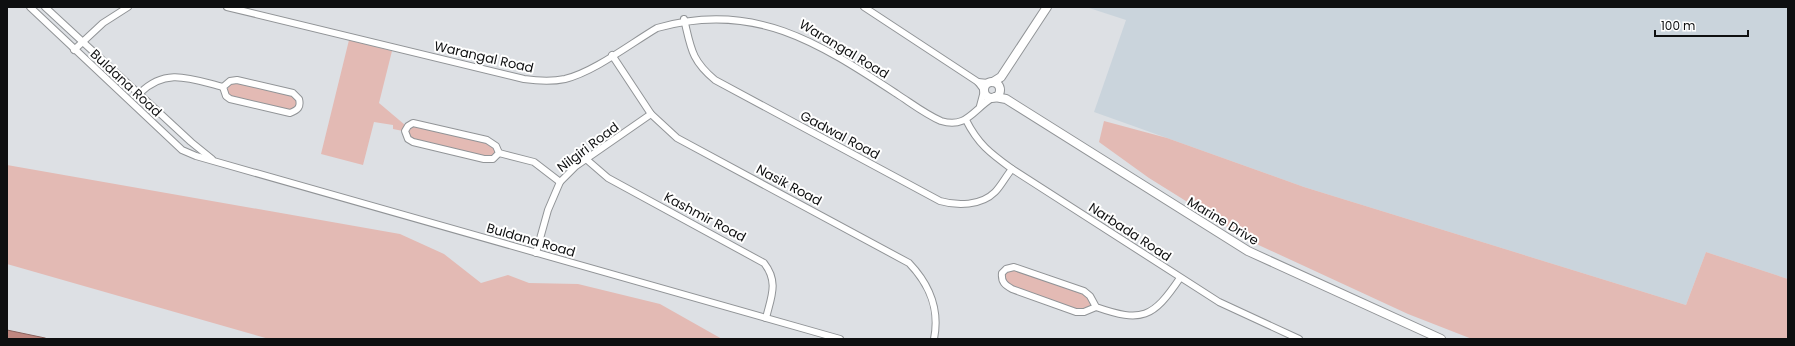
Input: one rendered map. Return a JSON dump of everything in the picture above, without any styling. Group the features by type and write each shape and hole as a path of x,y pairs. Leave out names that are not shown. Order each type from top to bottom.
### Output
{"street":[{"name":"Buldana Road","path":"30,7 182,150 216,162 840,339"},
{"name":"Buldana Road","path":"45,7 140,93 191,142 216,162"},
{"path":"74,50 103,23 128,7"},
{"name":"Warangal Road","path":"227,7 524,80 552,81 565,79 588,70 657,28 684,19 710,14 732,14 778,25 828,50 932,117 949,124 966,120"},
{"path":"864,7 992,90"},
{"path":"966,120 980,106 992,90 1047,7"},
{"name":"Gadwal Road","path":"684,19 695,59 703,70 715,80 940,201 962,204 982,200 994,193 1012,169"},
{"name":"Nasik Road","path":"612,55 651,114 676,138 909,263 920,275 932,297 935,310 936,327 934,339"},
{"path":"140,93 146,87 168,76 188,78 223,86 230,81 237,80 292,93 300,99 300,105 298,109 290,113 230,99 226,96 223,86"},
{"path":"980,106 992,90"},
{"name":"Marine Drive","path":"992,90 1248,251 1441,339"},
{"name":"Nilgiri Road","path":"536,253 548,210 560,182 586,159 651,114"},
{"name":"Narbada Road","path":"966,120 978,141 985,149 1012,169 1219,302 1299,339"},
{"path":"413,123 419,124 487,140 496,146 499,153 493,159 484,159 413,142 408,139 405,131 408,126 413,123"},
{"path":"499,153 534,162 560,182"},
{"name":"Kashmir Road","path":"586,159 608,178 764,263 769,270 774,284 766,318"},
{"path":"1096,307 1090,296 1084,291 1014,267 1006,268 1002,273 1001,279 1004,284 1012,289 1076,312 1084,312 1096,307 1120,315 1130,316 1147,313 1160,304 1180,278"}],"shaded area":[{"path":"1086,7 1788,7 1788,279 1706,252 1686,305 1304,187 1094,112 1126,20"},
{"path":"349,40 392,51 379,103 405,125 403,131 393,129 393,125 374,122 363,165 321,154"},
{"path":"231,82 255,86 295,97 298,104 293,111 231,97 227,90"},
{"path":"1104,121 1167,138 1304,187 1686,305 1706,252 1788,279 1788,339 1472,339 1408,314 1250,241 1149,178 1099,142"},
{"path":"414,125 483,141 493,146 495,153 494,156 488,158 410,139 408,129"},
{"path":"7,165 400,234 444,254 481,283 508,275 529,283 578,284 660,304 722,339 269,339 7,264"},
{"path":"1012,269 1086,294 1091,304 1080,311 1009,287 1003,277 1004,272"},
{"path":"7,330 45,338 47,339 7,339"}]}
